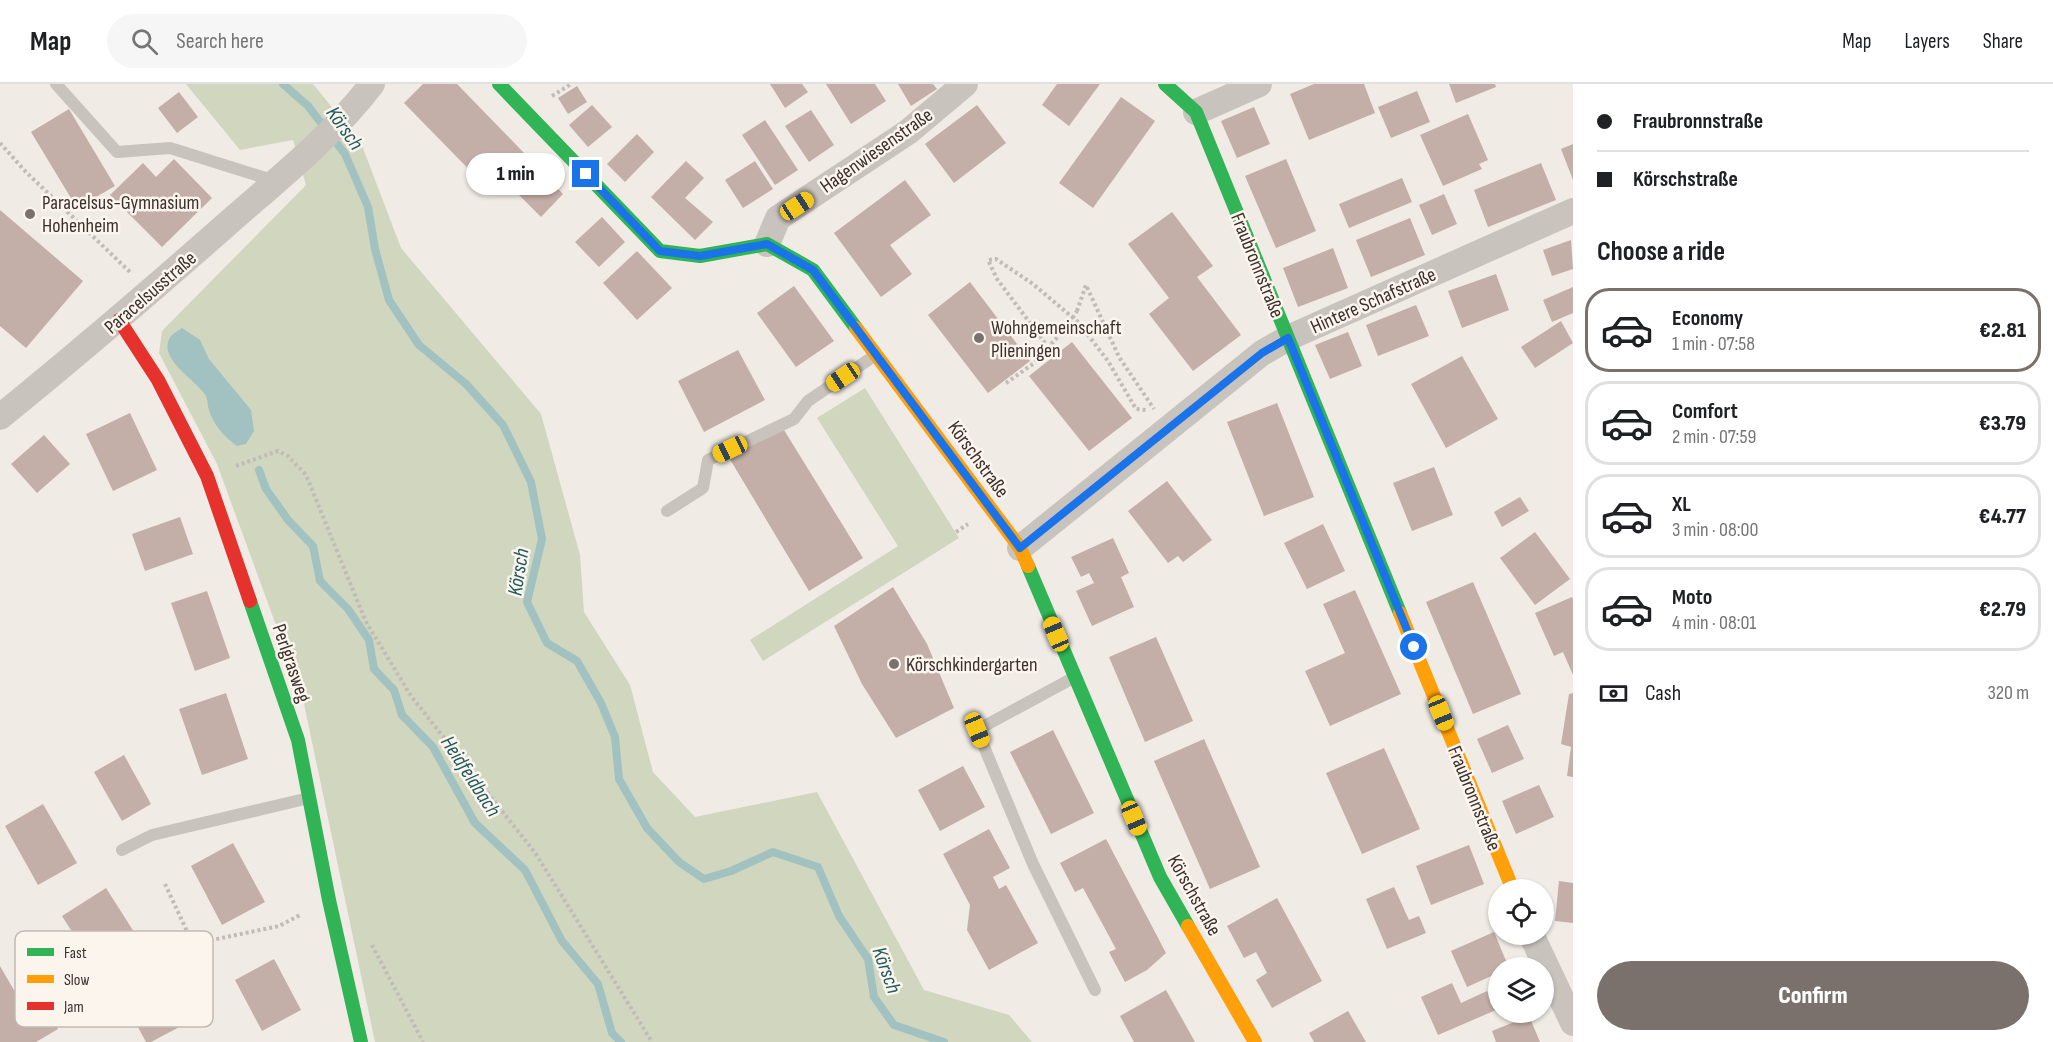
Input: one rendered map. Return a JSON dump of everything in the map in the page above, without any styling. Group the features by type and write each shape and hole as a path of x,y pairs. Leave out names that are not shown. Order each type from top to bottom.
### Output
{"street":[{"path":"499,84 660,251 700,256 767,244"},
{"name":"Hagenwiesenstraße","path":"767,244 778,218 908,132 965,84"},
{"name":"Fraubronnstraße","path":"1165,84 1196,112 1509,879"},
{"path":"1196,112 1259,84"},
{"name":"Paracelsusstraße","path":"0,417 119,320 277,181 364,94"},
{"name":"Hintere Schafstraße","path":"1020,548 1262,353 1288,338 1573,211"},
{"name":"Körschstraße","path":"767,244 813,270 878,354 1020,548 1160,878 1256,1042"},
{"name":"Perlgrasweg","path":"119,320 158,380 207,476 298,740 329,900 361,1042"},
{"path":"1536,945 1573,1023"}],"lane":[{"path":"56,84 117,152 170,147 277,181"},
{"path":"667,511 703,488 708,460 794,419 808,401 878,354"},
{"path":"1074,678 977,730 1033,864 1095,990"},
{"path":"122,850 152,835 310,798"}],"path":[{"path":"0,143 25,171 151,292"},
{"path":"1045,343 997,279 988,260 996,259 1061,305 1093,338 1123,384 1136,409 1144,412 1152,407"},
{"path":"1006,383 1033,364 1066,328 1077,311 1086,285 1119,357 1168,430"},
{"path":"207,476 278,451 288,456 306,476 366,622 411,696 536,854 652,1042"},
{"path":"165,884 187,931"},
{"path":"213,940 279,926 329,900"},
{"path":"368,937 423,1042"}],"green space":[{"path":"186,84 313,84 361,143 401,248 541,414 580,555 584,612 630,685 653,772 695,817 817,792 924,990 1009,1015 1032,1042 375,1042 303,699 217,464 159,353 162,331 306,185 293,140 240,150"},
{"path":"865,388 959,538 763,661 750,640 898,546 817,418"}],"water":[{"path":"182,328 200,340 209,359 251,410 254,431 246,444 237,446 224,435 211,415 202,390 173,361 168,344 172,335"}],"building":[{"path":"423,84 457,84 527,156 491,192 404,103"},
{"path":"770,84 802,84 808,92 785,108"},
{"path":"826,84 875,84 886,101 851,124"},
{"path":"898,84 933,84 937,89 911,106"},
{"path":"1057,84 1100,84 1069,126 1042,105"},
{"path":"1314,84 1364,84 1375,113 1309,140 1290,94"},
{"path":"1449,84 1495,84 1496,87 1456,103"},
{"path":"577,86 587,102 568,114 558,98"},
{"path":"1417,91 1430,122 1391,138 1378,107"},
{"path":"179,92 198,117 177,133 158,108"},
{"path":"1121,97 1155,121 1093,208 1059,183"},
{"path":"592,105 612,127 588,147 569,125"},
{"path":"977,105 1006,143 954,183 925,144"},
{"path":"1254,107 1270,144 1237,158 1221,121"},
{"path":"69,109 115,186 77,208 31,132"},
{"path":"811,110 834,145 809,162 785,126"},
{"path":"1468,114 1488,160 1479,164 1482,169 1443,186 1420,135"},
{"path":"765,120 798,170 775,185 742,135"},
{"path":"637,134 654,152 625,182 607,164"},
{"path":"1573,144 1573,180 1561,149"},
{"path":"174,159 212,198 162,247 110,195 143,163 156,177"},
{"path":"1286,159 1316,231 1276,248 1245,176"},
{"path":"686,161 704,178 685,198 713,222 695,240 651,197"},
{"path":"755,161 773,189 743,208 725,180"},
{"path":"1541,163 1556,200 1488,227 1474,190"},
{"path":"542,172 563,194 541,217 519,195"},
{"path":"1402,178 1412,202 1349,228 1339,204"},
{"path":"905,180 931,215 890,245 912,274 881,297 834,233"},
{"path":"1444,194 1457,224 1432,235 1419,205"},
{"path":"0,210 83,281 26,348 0,326"},
{"path":"1172,212 1213,266 1197,277 1241,335 1193,371 1149,314 1169,298 1128,244"},
{"path":"602,217 625,242 599,267 575,242"},
{"path":"1410,218 1425,255 1371,277 1356,240"},
{"path":"1571,240 1573,269 1552,276 1543,250"},
{"path":"1333,248 1348,288 1298,307 1283,268"},
{"path":"637,251 672,288 637,320 603,283"},
{"path":"1496,274 1509,310 1462,328 1448,291"},
{"name":"Wohngemeinschaft Plieningen","path":"970,282 1030,361 988,393 928,315"},
{"path":"794,286 834,341 796,367 757,313"},
{"path":"1573,287 1573,313 1552,322 1543,300"},
{"path":"1416,305 1429,336 1378,356 1366,325"},
{"path":"1561,321 1573,343 1535,368 1521,347"},
{"path":"1348,332 1362,366 1330,379 1315,345"},
{"name":"Wohngemeinschaft Plieningen","path":"1072,342 1132,418 1089,451 1029,376"},
{"path":"738,350 765,400 704,432 678,381"},
{"path":"1462,356 1498,419 1446,448 1411,384"},
{"path":"1277,403 1314,497 1264,516 1227,422"},
{"path":"130,413 157,470 113,491 86,434"},
{"path":"784,430 863,558 809,591 728,456"},
{"path":"44,435 70,464 37,493 11,464"},
{"path":"1434,467 1453,515 1412,531 1393,483"},
{"path":"1167,481 1212,540 1183,562 1178,556 1168,563 1128,511"},
{"path":"1520,497 1529,511 1502,527 1494,512"},
{"path":"180,517 193,554 145,571 132,534"},
{"path":"1323,524 1345,571 1307,589 1284,543"},
{"path":"1535,532 1570,579 1535,605 1500,558"},
{"path":"1113,538 1129,573 1121,577 1134,607 1092,626 1076,591 1094,583 1089,573 1081,577 1071,557"},
{"path":"1473,582 1521,694 1473,714 1426,602"},
{"name":"Körschkindergarten","path":"893,587 927,644 954,708 896,738 862,684 834,626"},
{"path":"1355,590 1401,694 1330,726 1305,671 1345,653 1323,604"},
{"path":"207,591 230,658 195,671 171,603"},
{"path":"1572,597 1573,675 1563,652 1554,656 1535,613"},
{"path":"1156,637 1193,721 1145,742 1109,657"},
{"path":"226,693 248,759 202,775 179,709"},
{"path":"1573,693 1573,777 1567,776 1571,747 1561,744 1569,694"},
{"path":"1508,725 1524,759 1492,773 1477,739"},
{"path":"1053,730 1094,813 1051,834 1010,752"},
{"path":"1204,739 1260,867 1210,889 1154,761"},
{"path":"1384,748 1420,829 1362,854 1326,773"},
{"path":"124,755 151,804 122,821 94,772"},
{"path":"963,766 985,807 940,831 918,790"},
{"path":"1539,785 1554,817 1516,834 1502,801"},
{"path":"43,804 77,863 38,885 5,826"},
{"path":"989,829 1010,868 993,877 999,889 1006,885 1038,943 989,970 967,930 970,905 943,854"},
{"path":"1106,839 1166,953 1147,970 1125,982 1109,952 1116,949 1083,888 1075,892 1060,863"},
{"path":"233,843 265,902 222,925 191,866"},
{"path":"1469,845 1484,884 1431,905 1416,866"},
{"path":"1559,881 1573,883 1573,923 1555,921"},
{"path":"1394,887 1409,920 1419,916 1426,933 1387,949 1366,899"},
{"path":"106,888 133,931 72,931 62,916"},
{"path":"1277,898 1322,981 1272,1008 1256,980 1267,973 1256,952 1244,958 1227,926"},
{"path":"1488,935 1488,945 1499,945 1504,957 1488,957 1488,978 1467,987 1451,951"},
{"path":"274,959 301,1010 262,1031 235,980"},
{"path":"0,966 15,992 15,1027 57,1027 58,1029 36,1042 0,1042"},
{"path":"1452,983 1461,1003 1487,991 1488,1013 1438,1035 1421,997"},
{"path":"1166,990 1195,1042 1134,1042 1120,1016"},
{"path":"1348,1011 1366,1042 1314,1042 1309,1033"},
{"path":"1512,1023 1532,1023 1540,1042 1496,1042 1492,1031"},
{"path":"138,1027 179,1027 151,1042 146,1042"}],"waterway":[{"name":"Körsch","path":"283,84 308,106 345,154 368,207 375,249 389,300 419,345 466,384 503,425 531,482 542,539 527,602 547,643 577,661 601,703 615,737 619,779 647,828 679,862 704,879 731,871 773,852 818,867 839,916 868,959 874,997 894,1025 944,1042"},
{"name":"Heidfeldbach","path":"259,470 266,489 288,520 313,546 320,581 348,609 369,640 374,669 394,690 402,715 433,747 475,823 525,870 562,941 598,984 612,1033 621,1042"}],"traffic: fast":[{"path":"499,84 660,251 700,256 767,244 813,270 856,328"},
{"path":"1165,84 1196,112 1400,613"},
{"path":"1028,566 1160,877 1188,926"},
{"path":"250,601 298,740 329,900 361,1042"}],"traffic: slow":[{"path":"856,328 1020,548 1028,566"},
{"path":"1400,613 1509,879"},
{"path":"1188,926 1255,1042"}],"traffic: jam":[{"path":"119,320 158,380 207,476 250,601"}],"place":[{"name":"Paracelsus-Gymnasium Hohenheim","path":"30,214"},
{"name":"Wohngemeinschaft Plieningen","path":"979,338"},
{"name":"Körschkindergarten","path":"894,664"}],"route":[{"path":"586,174 660,251 700,256 767,244 813,270 878,354 1020,548 1262,353 1288,338 1414,647"}]}
